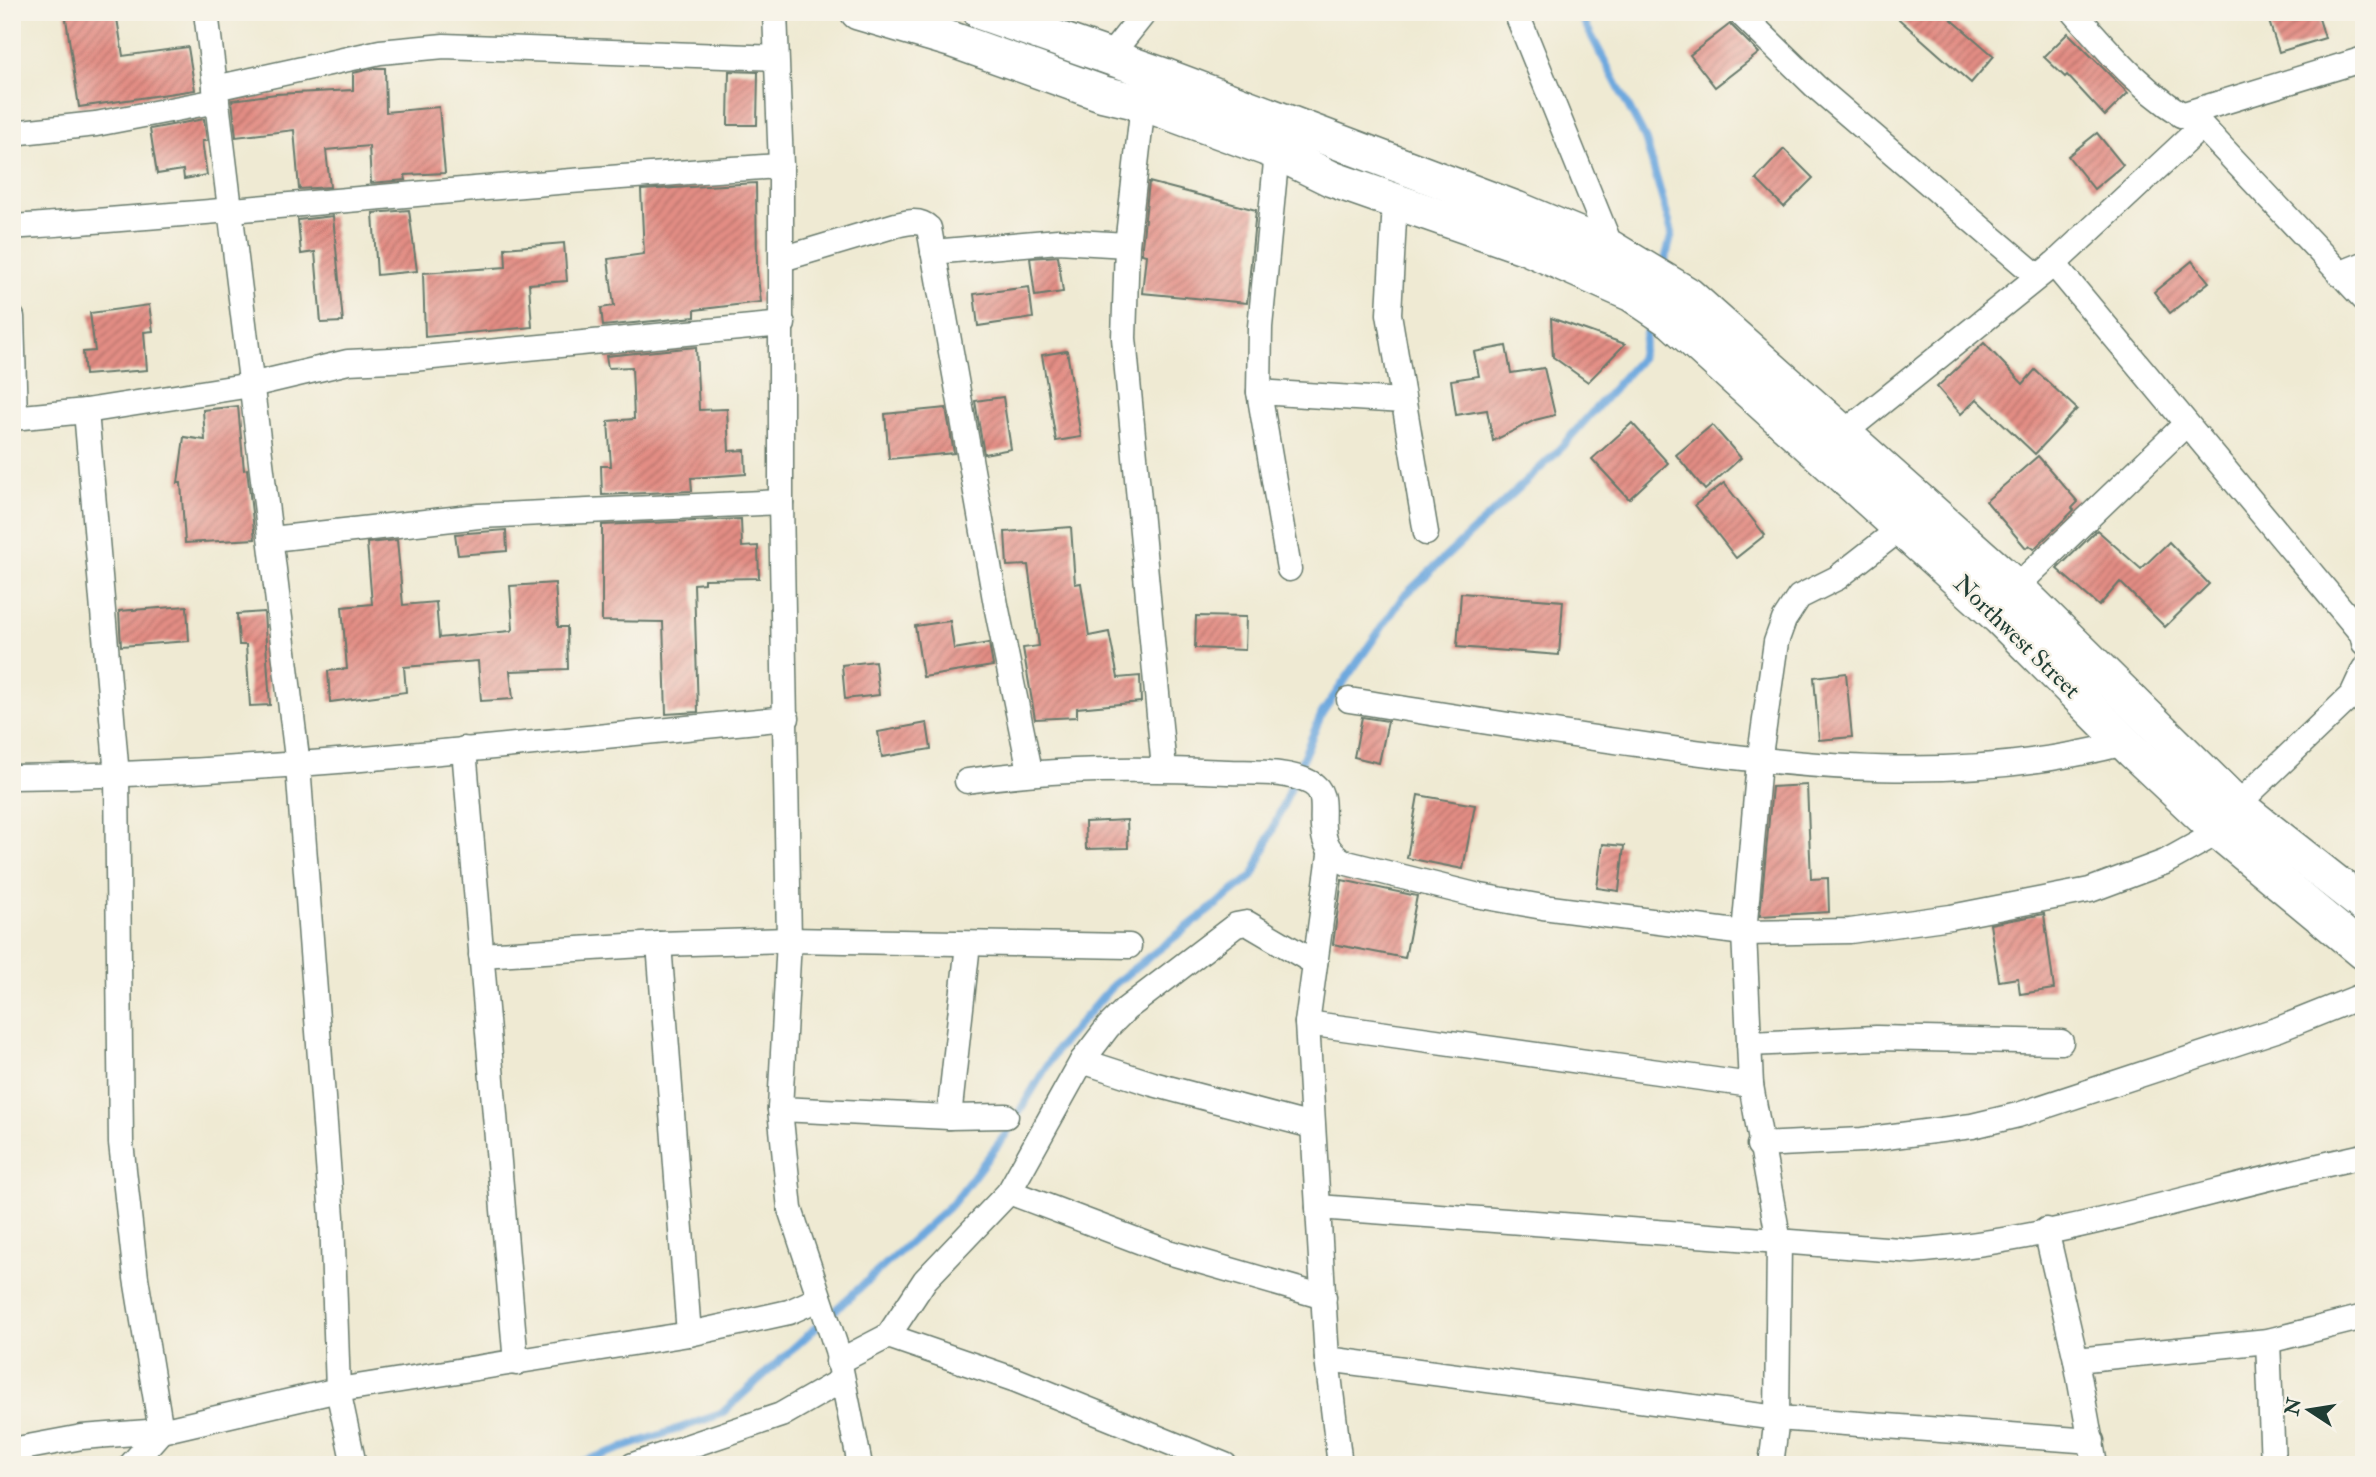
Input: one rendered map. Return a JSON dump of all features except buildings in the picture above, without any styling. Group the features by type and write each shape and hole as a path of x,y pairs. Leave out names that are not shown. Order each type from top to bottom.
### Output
{"main road":[{"path":"858,12 953,40 1104,94 1143,103 1277,152 1332,179 1526,247 1640,282 1680,308"},
{"path":"981,12 1110,57 1516,209 1612,249 1640,282"},
{"name":"Northwest Street","path":"1680,308 1844,432 2015,587 2228,818 2364,952"},
{"name":"Northwest Street","path":"1680,308 1901,528 2000,618 2125,743 2228,818 2364,905"}],"street":[{"path":"206,12 298,766 332,1217 338,1390 354,1465"},
{"path":"775,12 781,166 783,324 780,502 787,718 789,940 780,1109 790,1209 839,1364 860,1465"},
{"path":"1110,57 1145,12"},
{"path":"1516,12 1612,249"},
{"path":"1738,12 1815,86 2045,270 2185,425 2362,634 2364,643"},
{"path":"2074,12 2131,76 2191,120 2364,299"},
{"path":"12,133 96,124 380,52 444,46 776,58"},
{"path":"1844,432 2045,270 2191,120 2364,59"},
{"path":"1143,103 1127,245 1125,352 1164,769"},
{"path":"1277,152 1260,327 1259,392 1289,569"},
{"path":"12,227 232,213 612,176 781,166"},
{"path":"1395,201 1389,314 1426,533"},
{"path":"782,259 912,222 924,223 929,228 996,605 1030,771"},
{"path":"933,252 1058,241 1127,245"},
{"path":"2339,274 2364,264"},
{"path":"12,317 13,418 86,411 251,385 348,362 412,359 783,324"},
{"path":"1259,392 1403,401"},
{"path":"86,411 117,776 121,1143 136,1278 161,1431"},
{"path":"2015,587 2185,425"},
{"path":"272,539 479,516 780,502"},
{"path":"1771,1465 1777,1418 1779,1241 1759,1144 1751,1085 1744,933 1759,762 1776,642 1784,620 1799,597 1837,578 1901,528"},
{"path":"1330,855 1346,863 1475,895 1744,933 1850,931 2045,900 2090,890 2165,862 2228,818 2352,695 2364,669"},
{"path":"1349,700 1759,762 1943,769 2058,760 2125,743"},
{"path":"12,777 117,776 298,766 787,718"},
{"path":"464,749 516,1363"},
{"path":"967,781 1030,771 1164,769 1284,775 1309,782 1321,794 1324,842 1330,855 1307,1023 1327,1359 1340,1465"},
{"path":"633,1465 781,1415 839,1364 888,1336 925,1280 1009,1192 1082,1061 1126,1009 1236,925 1247,923 1315,963"},
{"path":"481,955 659,944 789,940 1129,947"},
{"path":"659,944 690,1334"},
{"path":"949,1117 968,944"},
{"path":"1759,1144 1862,1140 1984,1123 2279,1029 2364,995"},
{"path":"1307,1023 1751,1085"},
{"path":"1749,1044 1876,1038 2061,1042"},
{"path":"1082,1061 1153,1084 1312,1126"},
{"path":"780,1109 949,1117 1006,1116"},
{"path":"1318,1207 1913,1251 1950,1248 2179,1203 2297,1170 2364,1156"},
{"path":"1009,1192 1168,1252 1324,1297"},
{"path":"1327,1359 1777,1418 2094,1453 2046,1230"},
{"path":"12,1450 82,1437 161,1431 338,1390 690,1334 789,1312 819,1302"},
{"path":"2076,1360 2268,1341 2364,1317"},
{"path":"888,1336 1016,1380 1214,1463"},
{"path":"2268,1341 2273,1465"},
{"path":"131,1465 161,1431"}],"waterway":[{"path":"1579,12 1645,138 1672,233 1663,268"},
{"path":"573,1465 721,1414 953,1203 1006,1134 1057,1049 1113,985 1253,876 1322,713 1403,597 1555,454 1640,359 1650,318"}]}
